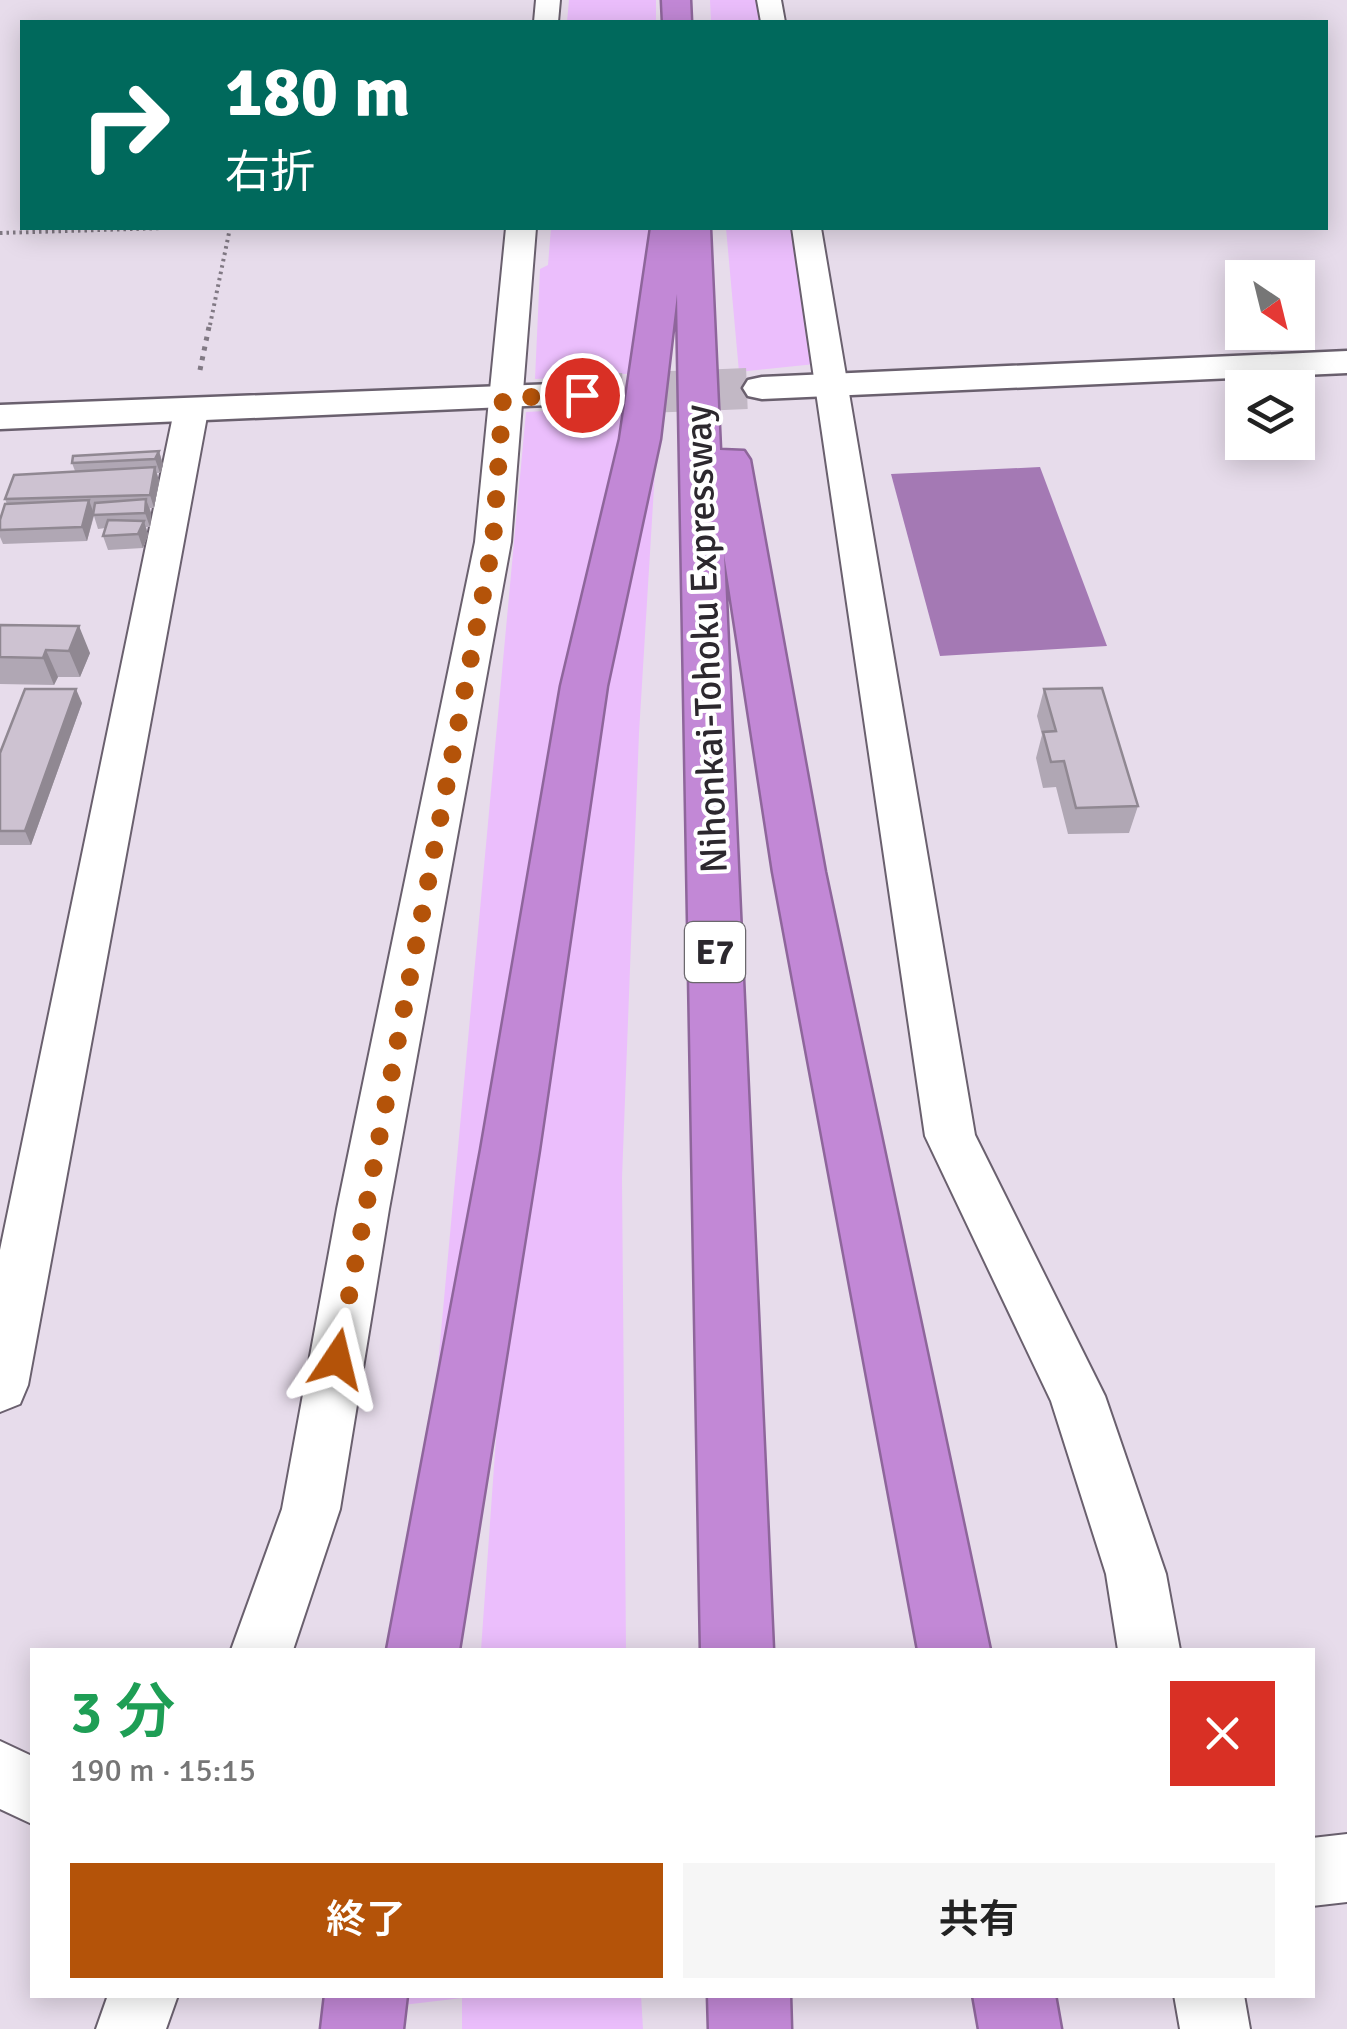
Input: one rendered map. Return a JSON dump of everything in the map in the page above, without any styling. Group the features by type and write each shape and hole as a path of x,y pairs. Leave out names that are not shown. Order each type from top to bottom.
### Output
{"highway":[{"path":"423,1648 510,1150 584,686 685,237"},
{"path":"685,237 799,872 954,1648"},
{"name":"Nihonkai-Tohoku Expressway","path":"685,237 737,1648"},
{"path":"362,2029 366,1998"},
{"path":"749,1998 750,2029"},
{"path":"1015,1998 1020,2029"}],"street":[{"path":"263,1648 311,1509 362,1208 493,542 521,230"},
{"path":"806,230 950,1136 1076,1396 1136,1574 1149,1648"},
{"path":"762,388 1347,362"},
{"path":"0,417 582,395"},
{"path":"0,1385 191,410"},
{"path":"0,1774 30,1790"},
{"path":"1315,1872 1347,1868"},
{"path":"130,2029 142,1998"},
{"path":"1210,1998 1215,2029"}],"path":[{"path":"0,233 100,230"},
{"path":"191,410 230,230"}],"shaded area":[{"path":"569,0 656,0 656,20 567,20"},
{"path":"710,0 763,0 766,20 711,20"},
{"path":"551,230 658,230 659,372 535,379 540,269 548,265"},
{"path":"726,230 796,230 815,364 739,372"},
{"path":"659,405 639,733 622,1178 626,1648 481,1648 500,1382 437,1375 526,412"},
{"path":"1040,467 1107,646 940,656 891,474"},
{"path":"391,1998 462,1998 386,2007"},
{"path":"462,1998 641,1998 643,2029 462,2029"}],"building":[{"path":"159,451 155,459 72,463 73,456"},
{"path":"155,467 150,495 5,499 14,475"},
{"path":"146,499 145,513 93,515 95,503"},
{"path":"89,500 82,527 0,530 5,504"},
{"path":"108,520 144,521 138,534 103,536"},
{"path":"0,625 79,626 69,651 46,650 43,658 0,657"},
{"path":"1102,688 1138,806 1076,808 1064,761 1051,762 1043,732 1056,731 1044,689"},
{"path":"25,689 76,689 25,831 0,831 0,753"}],"tunnel":[{"path":"582,395 762,388"}],"route":[{"path":"337,1359 362,1208 493,542 503,398 582,395"}]}
